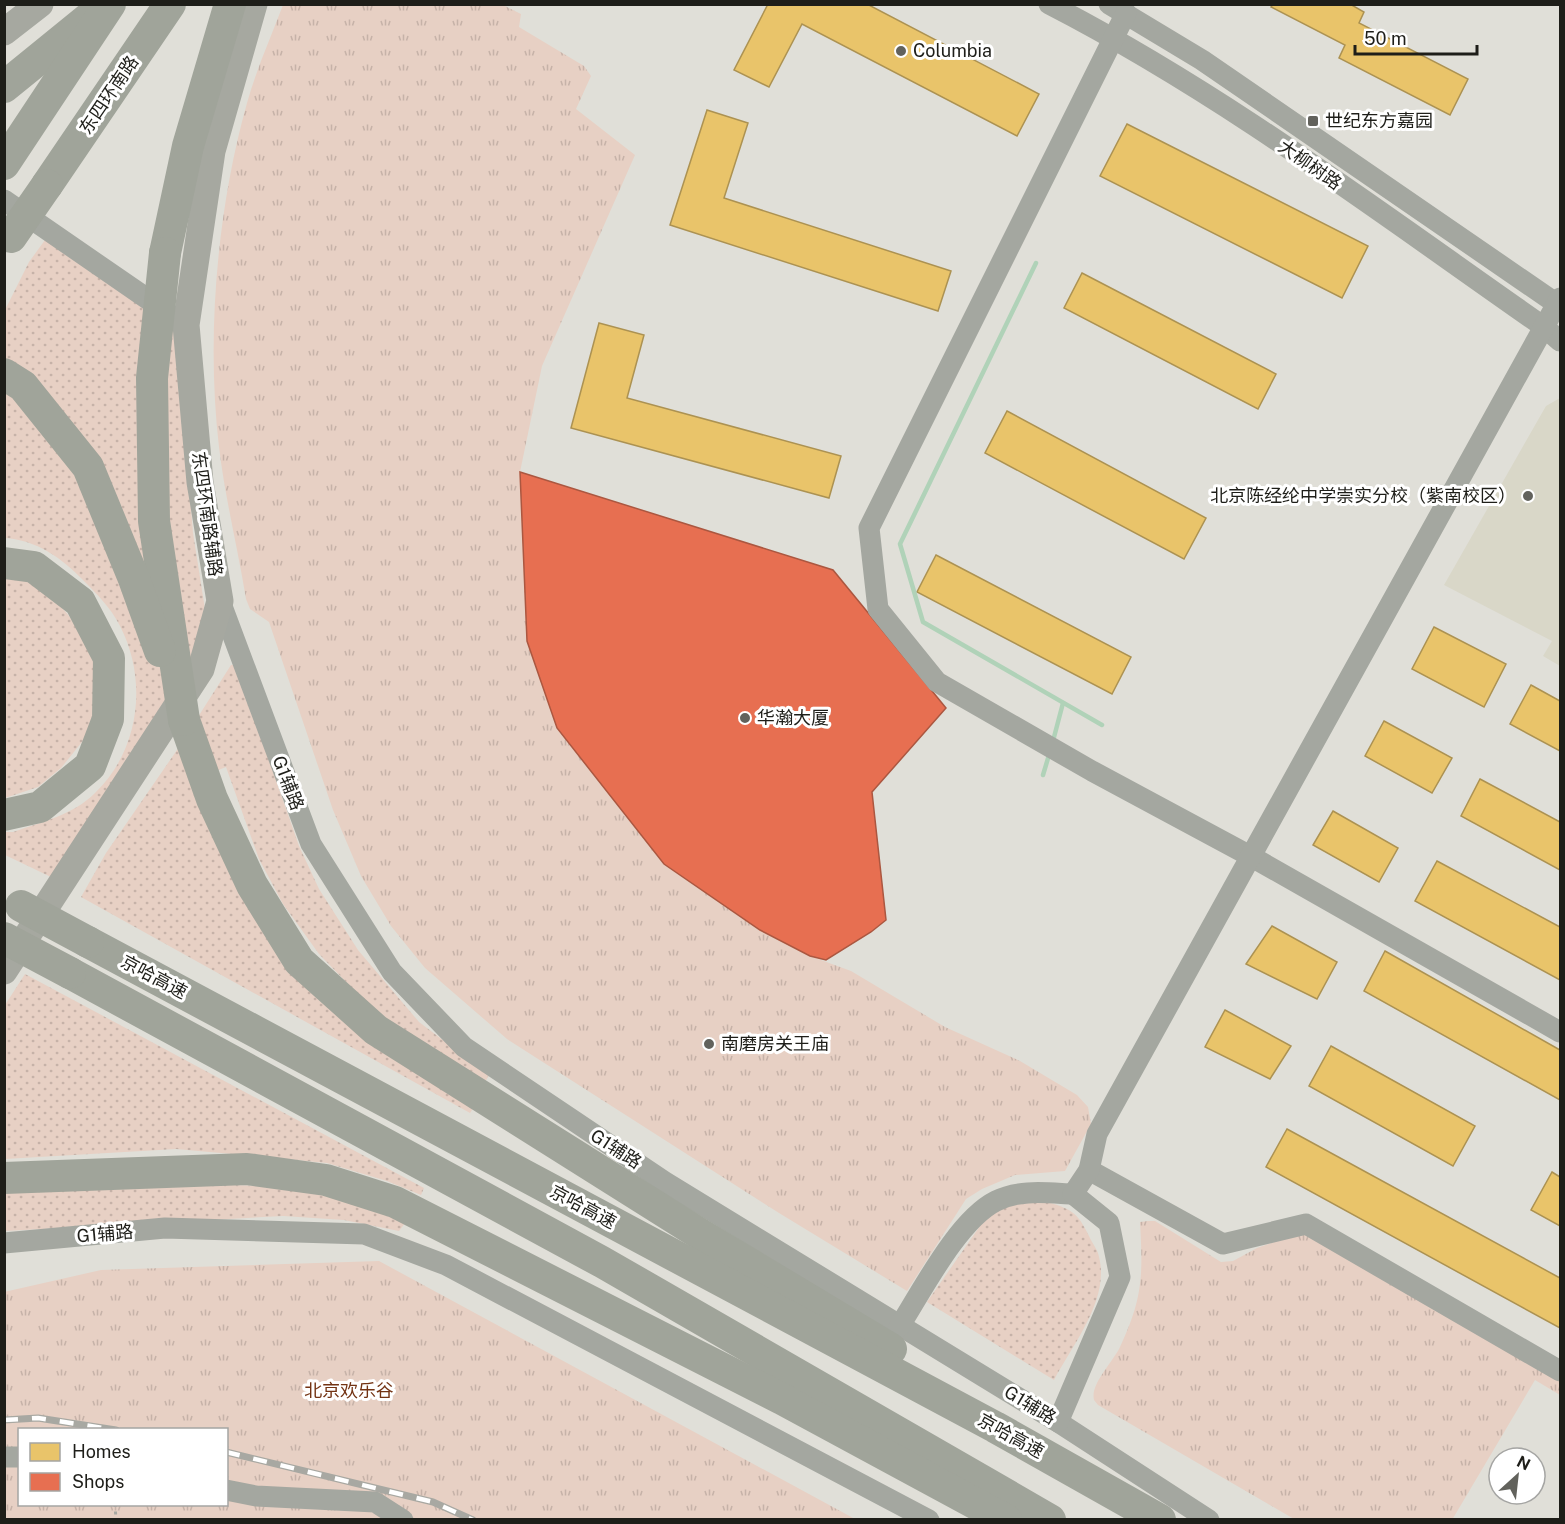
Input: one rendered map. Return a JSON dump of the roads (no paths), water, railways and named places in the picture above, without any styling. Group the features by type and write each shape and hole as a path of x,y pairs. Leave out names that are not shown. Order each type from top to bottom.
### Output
{"highway":[{"path":"4,87 108,4"},
{"path":"8,160 108,4"},
{"name":"东四环南路","path":"8,242 170,4"},
{"path":"184,720 154,521 152,378 165,253 188,146 230,4"},
{"path":"4,374 23,386 88,467 134,579 212,799 252,885 299,961 376,1030 700,1234 905,1358 994,1427"},
{"path":"4,563 34,567 80,602 109,658 108,719 90,766 40,807 4,815"},
{"name":"京哈高速","path":"13,901 994,1427 1160,1520"},
{"name":"京哈高速","path":"4,938 602,1262 1050,1520"},
{"path":"4,1178 247,1169 326,1180 395,1202 782,1399 1006,1520"}],"main road":[{"path":"4,32 40,4"},
{"name":"东四环南路辅路","path":"4,971 201,669 220,601 200,482 186,325 212,151 254,4"}],"street":[{"name":"大柳树路","path":"1049,4 1113,37 1226,106 1544,327 1560,341"},
{"path":"1117,9 1113,37 869,528 878,609 937,682 1076,761 1252,856 1560,1032"},
{"name":"大柳树路","path":"1117,9 1211,66 1559,302"},
{"path":"4,200 186,325"},
{"path":"1073,1194 1089,1170 1097,1134 1559,302"},
{"name":"G1辅路","path":"220,601 311,844 392,972 464,1047 665,1182 1058,1422 1209,1520"},
{"path":"1089,1170 1223,1244 1306,1224 1560,1371"},
{"path":"899,1327 973,1216 997,1200 1031,1192 1073,1194 1109,1224 1120,1277 1058,1422"},
{"name":"G1辅路","path":"4,1243 165,1228 364,1234 446,1265 929,1520"},
{"path":"228,1490 256,1496 375,1502 403,1520"}],"waterway":[{"path":"1036,263 900,544 923,622 1102,725"},
{"path":"1053,741 1063,703"},
{"path":"1043,775 1049,755"}],"railway":[{"path":"4,1420 38,1418 103,1428"},
{"path":"228,1452 433,1502 473,1520"}],"place":[{"name":"Columbia","path":"901,51"},
{"name":"世纪东方嘉园","path":"1313,121"},
{"name":"北京陈经纶中学崇实分校（紫南校区）","path":"1528,496"},
{"name":"华瀚大厦","path":"745,718"},
{"name":"南磨房关王庙","path":"709,1044"}],"park label":[{"name":"北京欢乐谷","path":"349,1391"}]}
